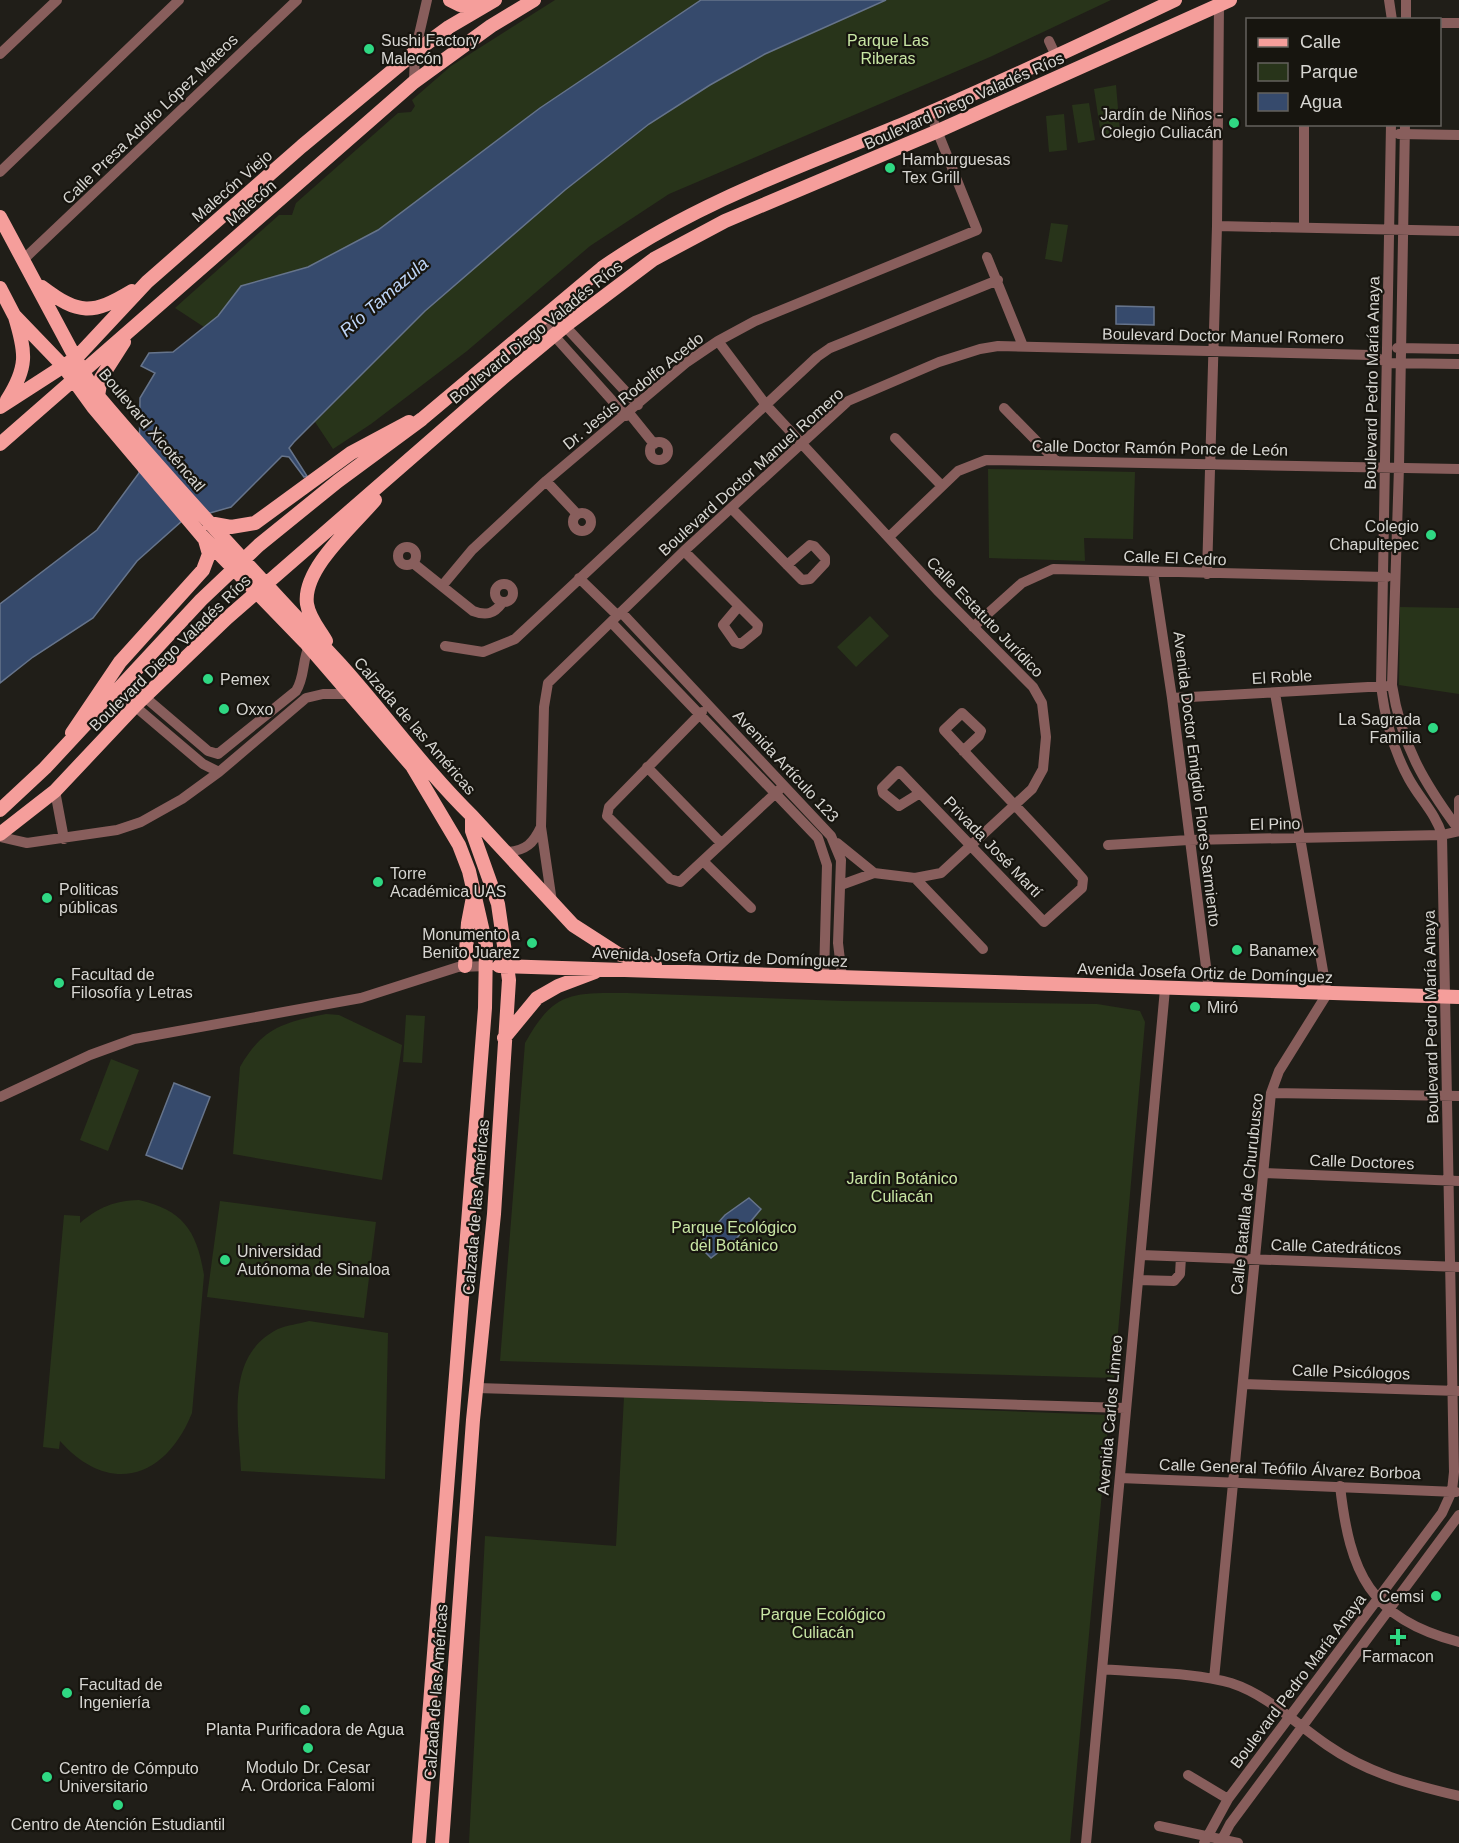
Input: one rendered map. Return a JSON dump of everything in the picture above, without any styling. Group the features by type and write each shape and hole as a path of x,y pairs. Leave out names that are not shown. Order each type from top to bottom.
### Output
{"main road":[{"path":"450,0 460,4 488,3"},
{"name":"Malecón","path":"0,444 414,82 491,26 534,0"},
{"name":"Boulevard Diego Valadés Ríos","path":"0,810 66,745 201,600 259,545 338,481 421,420 602,268 677,221 930,113 1175,0"},
{"name":"Boulevard Diego Valadés Ríos","path":"0,836 55,791 140,701 227,618 554,335 630,276 690,239 938,131 1224,2"},
{"name":"Malecón Viejo","path":"3,404 64,368 147,282 415,52 488,3"},
{"name":"Boulevard Xicoténcatl","path":"0,217 76,358 78,377"},
{"path":"37,283 64,304 80,309 96,308 114,302 147,282"},
{"name":"Boulevard Xicoténcatl","path":"0,288 15,315 64,368 78,377 202,536 310,642"},
{"path":"3,404 21,379 24,364 23,344 15,315"},
{"path":"98,401 101,378 129,333"},
{"name":"Boulevard Xicoténcatl","path":"98,401 209,523 310,642"},
{"path":"209,523 231,527 255,523 366,443 399,426 421,420"},
{"path":"341,665 310,616 307,590 315,571 390,479"},
{"path":"66,745 89,704 120,662 203,570 209,550 202,536"},
{"name":"Calzada de las Américas","path":"310,642 341,665 444,788 472,816 472,831 498,904 508,966 494,1214 477,1388 442,1843"},
{"name":"Calzada de las Américas","path":"310,642 412,766 459,844 482,919 488,966 479,1116 445,1494 419,1843"},
{"path":"472,816 573,925 611,951 634,960 677,971"},
{"path":"465,966 468,923 474,891"},
{"name":"Avenida Josefa Ortiz de Domínguez","path":"488,966 1453,997"},
{"path":"504,1038 537,998 558,986 601,969"}],"street":[{"path":"0,54 57,0"},
{"path":"0,172 179,0"},
{"name":"Calle Presa Adolfo López Mateos","path":"24,259 297,0"},
{"path":"414,82 415,52 427,0"},
{"path":"1389,0 1392,18"},
{"path":"1406,0 1406,18"},
{"path":"1207,574 1224,2"},
{"path":"1441,23 1459,23"},
{"path":"1049,41 1056,56"},
{"path":"930,113 938,131"},
{"path":"1304,126 1304,228"},
{"path":"1391,129 1459,135"},
{"name":"Boulevard Pedro María Anaya","path":"1205,1840 1228,1799 1379,1600 1455,1492 1453,997 1443,835 1438,820 1414,787 1399,758 1389,728 1387,686 1382,577 1391,129"},
{"name":"Boulevard Pedro María Anaya","path":"1405,129 1396,577 1387,686 1413,759 1459,831"},
{"name":"Dr. Jesús Rodolfo Acedo","path":"442,586 472,550 546,482 687,362 755,321 977,230 938,131"},
{"path":"1217,226 1459,231"},
{"path":"987,256 1023,346"},
{"path":"446,646 483,652 515,639 830,348 998,280"},
{"path":"546,317 565,326 638,405"},
{"path":"546,317 554,335 654,444"},
{"name":"Calle Estatuto Jurídico","path":"718,342 766,405 803,442 973,627 1033,687 1042,703 1046,737 1042,769 1032,789 941,873 915,878 874,873"},
{"name":"Boulevard Doctor Manuel Romero","path":"553,905 541,827 544,697 548,683 684,551 848,401 865,392 980,349 1023,346 1371,355 1388,363 1459,364"},
{"name":"Boulevard Doctor Manuel Romero","path":"1371,355 1388,348 1459,349"},
{"path":"1004,408 1056,461"},
{"path":"895,438 942,486"},
{"name":"Calle Doctor Ramón Ponce de León","path":"890,536 964,468 986,460 1459,469"},
{"path":"546,482 577,514"},
{"path":"731,508 787,565 806,581 825,563 824,555 814,546 807,546 787,565"},
{"path":"684,551 739,606 758,625 757,631 741,644 735,642 723,625 739,606"},
{"path":"413,563 466,606 479,613 495,611 502,603"},
{"name":"Calle El Cedro","path":"973,627 1023,583 1053,569 1396,577"},
{"name":"Avenida Doctor Emigdio Flores Sarmiento","path":"1153,572 1172,698 1209,990"},
{"path":"579,578 616,616"},
{"name":"Avenida Artículo 123","path":"616,616 785,784 835,842 841,860 838,944 842,977"},
{"name":"Avenida Artículo 123","path":"616,616 699,715 818,838 825,856 824,976"},
{"path":"122,686 208,751 218,754 296,691 302,677 304,657 310,642"},
{"name":"El Roble","path":"1172,698 1387,686"},
{"path":"1275,693 1327,994"},
{"path":"0,836 27,843 117,830 141,822 182,799 219,772 306,698 323,694 352,694"},
{"path":"140,701 203,764 219,772"},
{"path":"709,706 647,766 609,807 607,816 675,882 685,879 785,784"},
{"path":"963,751 979,736 980,728 962,713 944,730 963,751 1014,806"},
{"path":"647,766 721,843"},
{"path":"55,791 64,839"},
{"name":"Privada José Martí","path":"920,793 1044,922 1082,888 1084,881 1014,806"},
{"path":"1459,800 1459,824"},
{"path":"505,850 520,851 529,846 541,827"},
{"name":"El Pino","path":"1108,845 1189,840 1443,835 1459,831"},
{"path":"835,842 874,873"},
{"path":"703,861 751,908"},
{"path":"841,885 874,873"},
{"path":"915,878 984,949"},
{"name":"Avenida Josefa Ortiz de Domínguez","path":"0,1097 121,1043 361,998 465,966 488,966"},
{"name":"Avenida Carlos Linneo","path":"1086,1843 1104,1669 1125,1408 1165,989"},
{"name":"Calle Batalla de Churubusco","path":"1214,1679 1271,1093 1279,1071 1327,994"},
{"path":"1271,1093 1453,1096"},
{"name":"Calle Doctores","path":"1263,1173 1454,1180"},
{"name":"Calle Catedráticos","path":"1141,1255 1455,1267"},
{"path":"1138,1280 1174,1281 1180,1274 1181,1257"},
{"name":"Calle Psicólogos","path":"1243,1384 1456,1391"},
{"path":"477,1388 1125,1408"},
{"name":"Calle General Teófilo Álvarez Borboa","path":"1120,1478 1455,1492"},
{"path":"1340,1486 1345,1526 1354,1563 1379,1600 1431,1634 1459,1642"},
{"name":"Boulevard Pedro María Anaya","path":"1221,1841 1230,1824 1459,1515"},
{"path":"1104,1669 1214,1679 1249,1691 1290,1717 1342,1755 1376,1772 1459,1796"},
{"path":"1188,1775 1228,1799"},
{"path":"1159,1826 1205,1840 1238,1843"}],"green space":[{"path":"555,0 700,0 540,108 378,230 308,267 241,286 218,316 204,327 175,308 279,215 292,215 296,203 398,113 411,112 415,106 412,100 451,66"},
{"name":"Parque Las Riberas","path":"886,0 1111,0 990,57 669,194 590,246 467,351 371,424 333,449 315,422 425,311 565,190 649,124 710,85 765,54"},
{"path":"1116,85 1120,132 1101,135 1094,89"},
{"path":"1089,103 1095,140 1078,143 1072,105"},
{"path":"1064,114 1067,150 1049,152 1046,116"},
{"path":"1051,223 1068,225 1062,262 1045,259"},
{"path":"988,469 1135,472 1133,539 1084,538 1085,561 989,558"},
{"path":"1400,607 1459,608 1459,694 1399,685"},
{"path":"870,616 889,636 856,667 837,647"},
{"name":"Jardín Botánico Culiacán","path":"627,993 844,1001 1097,1004 1140,1011 1145,1022 1114,1378 500,1361 525,1043 545,1013 555,1004 578,995"},
{"path":"326,1014 339,1015 402,1045 382,1180 233,1154 240,1067 248,1054 257,1043 276,1029 298,1020"},
{"path":"406,1015 425,1016 422,1063 403,1062"},
{"path":"111,1059 139,1070 108,1151 80,1140"},
{"path":"139,1200 167,1210 185,1225 197,1246 204,1275 192,1413 181,1435 167,1453 152,1465 135,1472 117,1474 98,1469 79,1459 60,1441 59,1449 43,1447 64,1215 80,1216 80,1223 107,1206"},
{"path":"220,1201 376,1222 364,1318 207,1297"},
{"path":"309,1321 388,1333 385,1479 241,1471 238,1392 249,1356 261,1341 278,1329"},
{"name":"Parque Ecológico Culiacán","path":"624,1397 1109,1415 1070,1843 469,1843 485,1536 616,1546"}],"water":[{"name":"Río Tamazula","path":"701,0 886,0 765,54 710,85 649,124 565,190 425,311 294,442 289,448 307,476 304,477 289,457 282,456 231,507 182,521 137,561 93,618 33,657 0,683 0,604 97,530 139,473 140,398 155,373 141,366 149,353 173,352 218,316 241,286 308,267 378,230 540,108"},
{"path":"1116,306 1154,307 1154,325 1116,324"},
{"path":"174,1083 210,1097 182,1169 146,1155"},
{"path":"749,1198 761,1209 737,1238 711,1258 698,1245 725,1215"}],"place":[{"name":"Sushi Factory Malecón","path":"369,49"},
{"name":"Jardín de Niños - Colegio Culiacán","path":"1234,123"},
{"name":"Hamburguesas Tex Grill","path":"890,168"},
{"name":"Colegio Chapultepec","path":"1431,535"},
{"name":"Pemex","path":"208,679"},
{"name":"Oxxo","path":"224,709"},
{"name":"La Sagrada Familia","path":"1433,728"},
{"name":"Torre Académica UAS","path":"378,882"},
{"name":"Politicas públicas","path":"47,898"},
{"name":"Monumento a Benito Juarez","path":"532,943"},
{"name":"Banamex","path":"1237,950"},
{"name":"Facultad de Filosofía y Letras","path":"59,983"},
{"name":"Miró","path":"1195,1007"},
{"name":"Universidad Autónoma de Sinaloa","path":"225,1260"},
{"name":"Cemsi","path":"1436,1596"},
{"name":"Farmacon","path":"1398,1637"},
{"name":"Facultad de Ingeniería","path":"67,1693"},
{"name":"Planta Purificadora de Agua","path":"305,1710"},
{"name":"Modulo Dr. Cesar A. Ordorica Falomi","path":"308,1748"},
{"name":"Centro de Cómputo Universitario","path":"47,1777"},
{"name":"Centro de Atención Estudiantil","path":"118,1805"}],"park label":[{"name":"Parque Ecológico del Botánico","path":"734,1236"}]}
